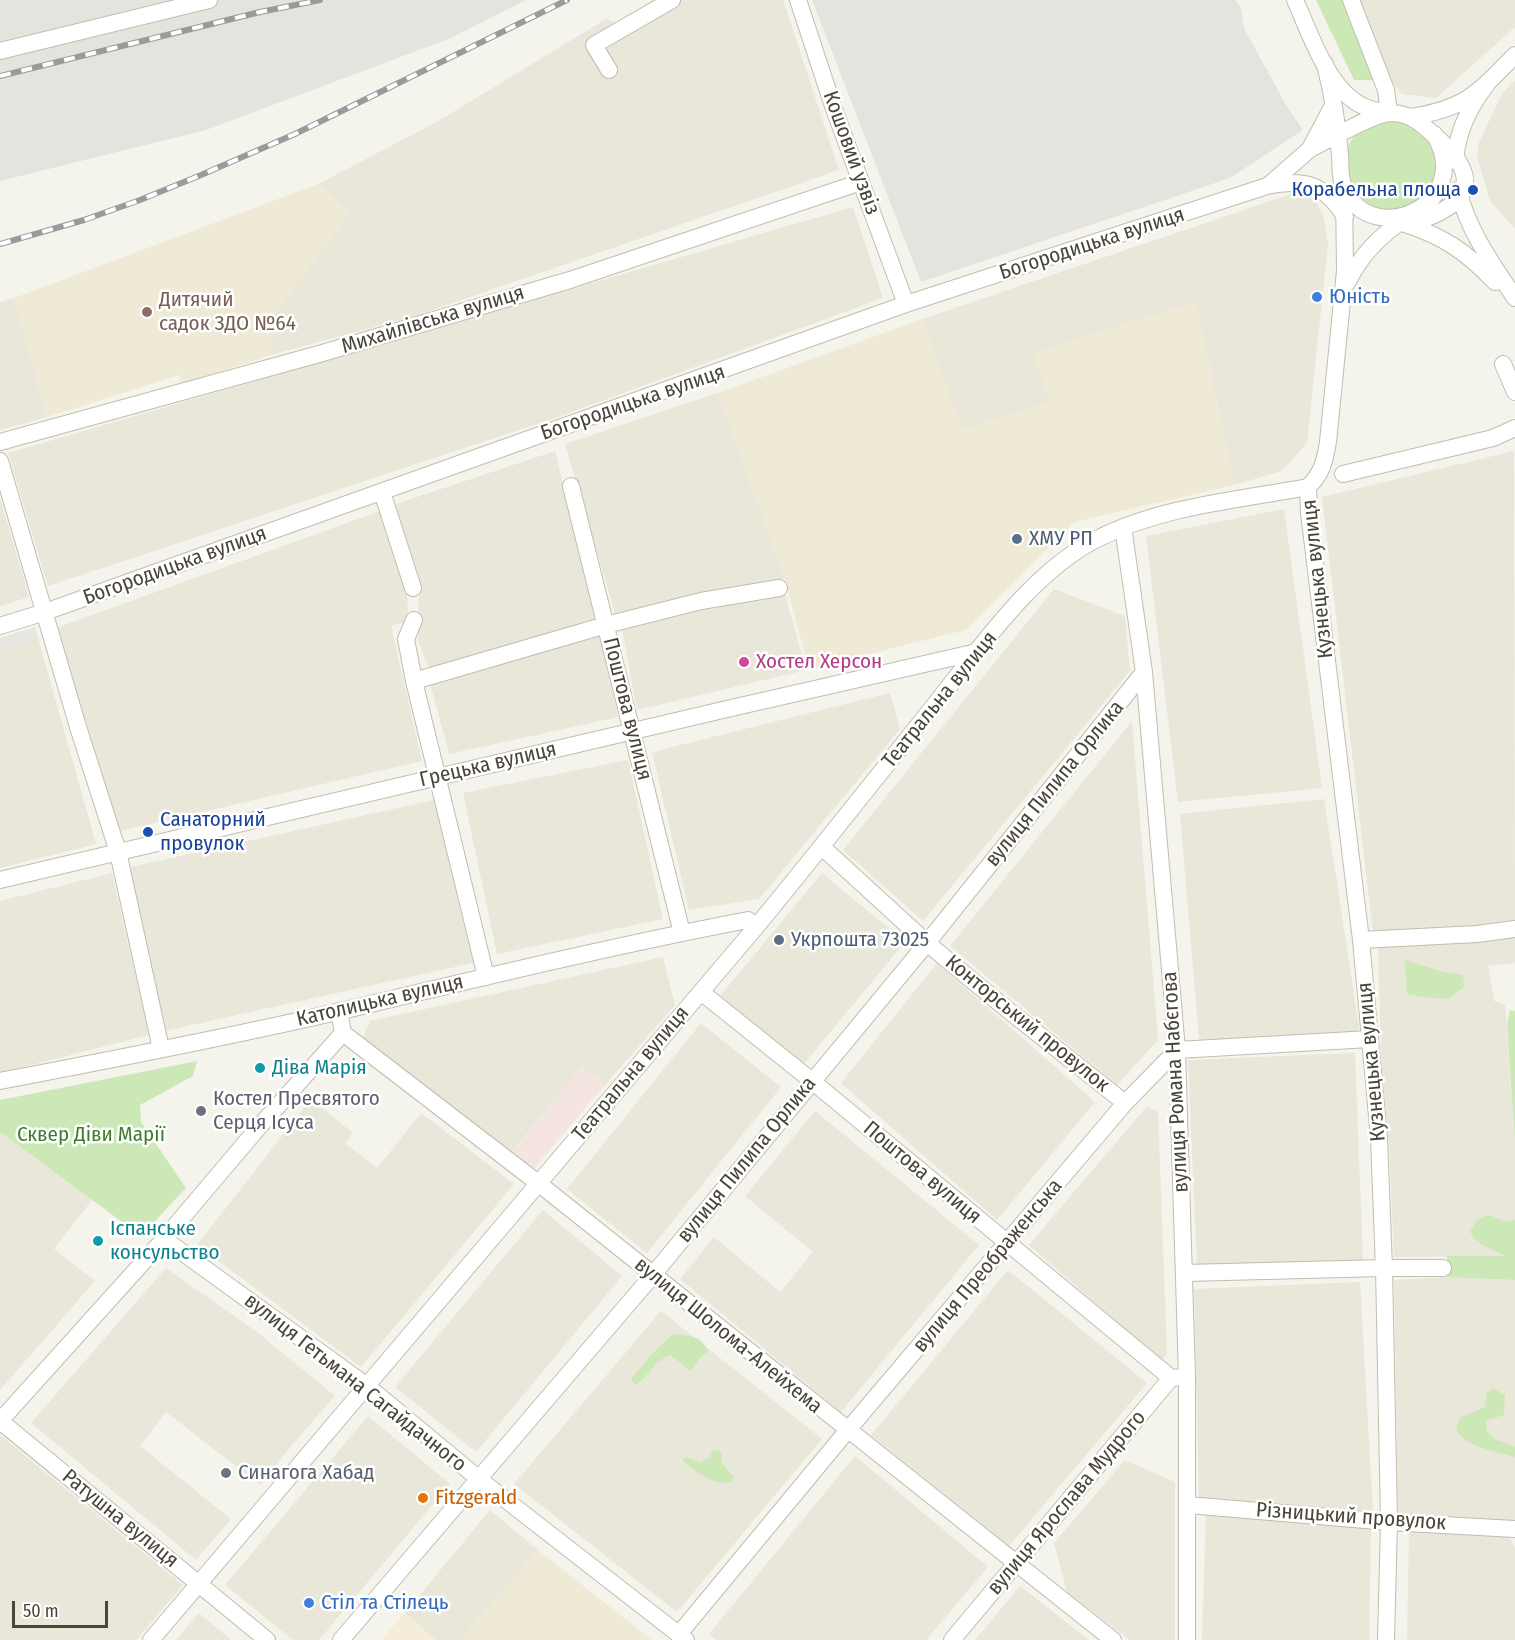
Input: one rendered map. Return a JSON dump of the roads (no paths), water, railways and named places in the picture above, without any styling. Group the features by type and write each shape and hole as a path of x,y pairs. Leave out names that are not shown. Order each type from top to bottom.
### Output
{"street":[{"path":"0,51 209,0"},
{"path":"609,70 594,45 672,0"},
{"name":"Кошовий узвіз","path":"798,0 834,109 906,304"},
{"path":"1295,0 1325,64 1336,83 1347,95 1361,106 1410,117 1422,123 1434,134 1460,197 1464,215 1515,300"},
{"path":"1351,0 1386,90 1389,113"},
{"path":"1410,117 1438,112 1469,99 1515,55"},
{"path":"1308,487 1320,475 1328,442 1344,289 1344,189 1339,173 1340,156 1325,64"},
{"path":"1344,289 1355,266 1392,220 1418,211 1431,201 1449,168 1466,117 1487,84"},
{"name":"Богородицька вулиця","path":"1310,149 1332,106"},
{"path":"1340,156 1346,140 1357,126 1372,117 1389,113"},
{"name":"Богородицька вулиця","path":"1267,186 1310,149 1357,126"},
{"path":"1392,220 1415,221 1433,216 1445,210 1460,197 1465,185 1463,170 1449,168"},
{"name":"Михайлівська вулиця","path":"0,442 319,354 570,280 861,182"},
{"name":"Богородицька вулиця","path":"1297,182 1324,191 1333,198 1345,217"},
{"name":"Богородицька вулиця","path":"0,626 45,612 906,304 1267,186 1316,182 1344,189"},
{"path":"1344,189 1354,203 1368,213 1422,230 1456,246 1515,300"},
{"path":"1380,237 1396,232 1422,230"},
{"path":"1503,364 1515,392"},
{"path":"1343,474 1493,438 1515,428"},
{"path":"0,461 78,727 118,852 161,1050"},
{"name":"Поштова вулиця","path":"571,486 682,933"},
{"name":"Театральна вулиця","path":"151,1640 756,927 1022,599 1056,566 1095,540 1123,527 1170,512 1308,487"},
{"name":"Кузнецька вулиця","path":"1308,487 1310,525 1362,940 1379,1138 1389,1522 1386,1640"},
{"path":"381,492 413,588"},
{"name":"вулиця Романа Набєгова","path":"1123,527 1144,672 1177,1050 1185,1274 1179,1377 1188,1505 1187,1640"},
{"path":"414,681 606,625 701,602 779,588"},
{"path":"414,620 406,639 414,681 439,776 486,977"},
{"name":"Грецька вулиця","path":"0,879 977,652"},
{"name":"вулиця Пилипа Орлика","path":"341,1640 652,1276 927,943 1144,672"},
{"name":"Конторський провулок","path":"822,847 927,943 1125,1103"},
{"name":"Католицька вулиця","path":"0,1081 161,1050 682,933 748,920 756,927"},
{"path":"1362,940 1477,934 1515,929"},
{"name":"Поштова вулиця","path":"701,992 812,1081 1007,1244 1179,1377"},
{"path":"0,1421 164,1239 258,1128 343,1033 339,1011"},
{"name":"вулиця Шолома-Алейхема","path":"343,1033 538,1183 847,1431 1113,1640"},
{"path":"1177,1050 1370,1039"},
{"name":"вулиця Преображенська","path":"683,1637 847,1431 1125,1103 1177,1050"},
{"name":"вулиця Гетьмана Сагайдачного","path":"164,1239 366,1386 479,1479 683,1637"},
{"path":"1185,1274 1443,1268"},
{"name":"вулиця Ярослава Мудрого","path":"952,1640 1179,1377"},
{"name":"Ратушна вулиця","path":"0,1421 267,1640"},
{"name":"Різницький провулок","path":"1188,1505 1512,1532"}],"railway":[{"path":"0,76 260,12 320,0"},
{"path":"0,244 84,220 201,175 295,134 567,0"}],"place":[{"name":"Корабельна площа","path":"1473,190"},
{"name":"Юність","path":"1317,297"},
{"name":"Дитячий садок ЗДО №64","path":"147,312"},
{"name":"ХМУ РП","path":"1017,539"},
{"name":"Хостел Херсон","path":"744,662"},
{"name":"Санаторний провулок","path":"148,832"},
{"name":"Укрпошта 73025","path":"779,940"},
{"name":"Діва Марія","path":"260,1068"},
{"name":"Костел Пресвятого Серця Ісуса","path":"201,1111"},
{"name":"Іспанське консульство","path":"98,1241"},
{"name":"Синагога Хабад","path":"226,1473"},
{"name":"Fitzgerald","path":"423,1498"},
{"name":"Стіл та Стілець","path":"309,1603"}],"park label":[{"name":"Сквер Діви Марії","path":"91,1135"}]}
